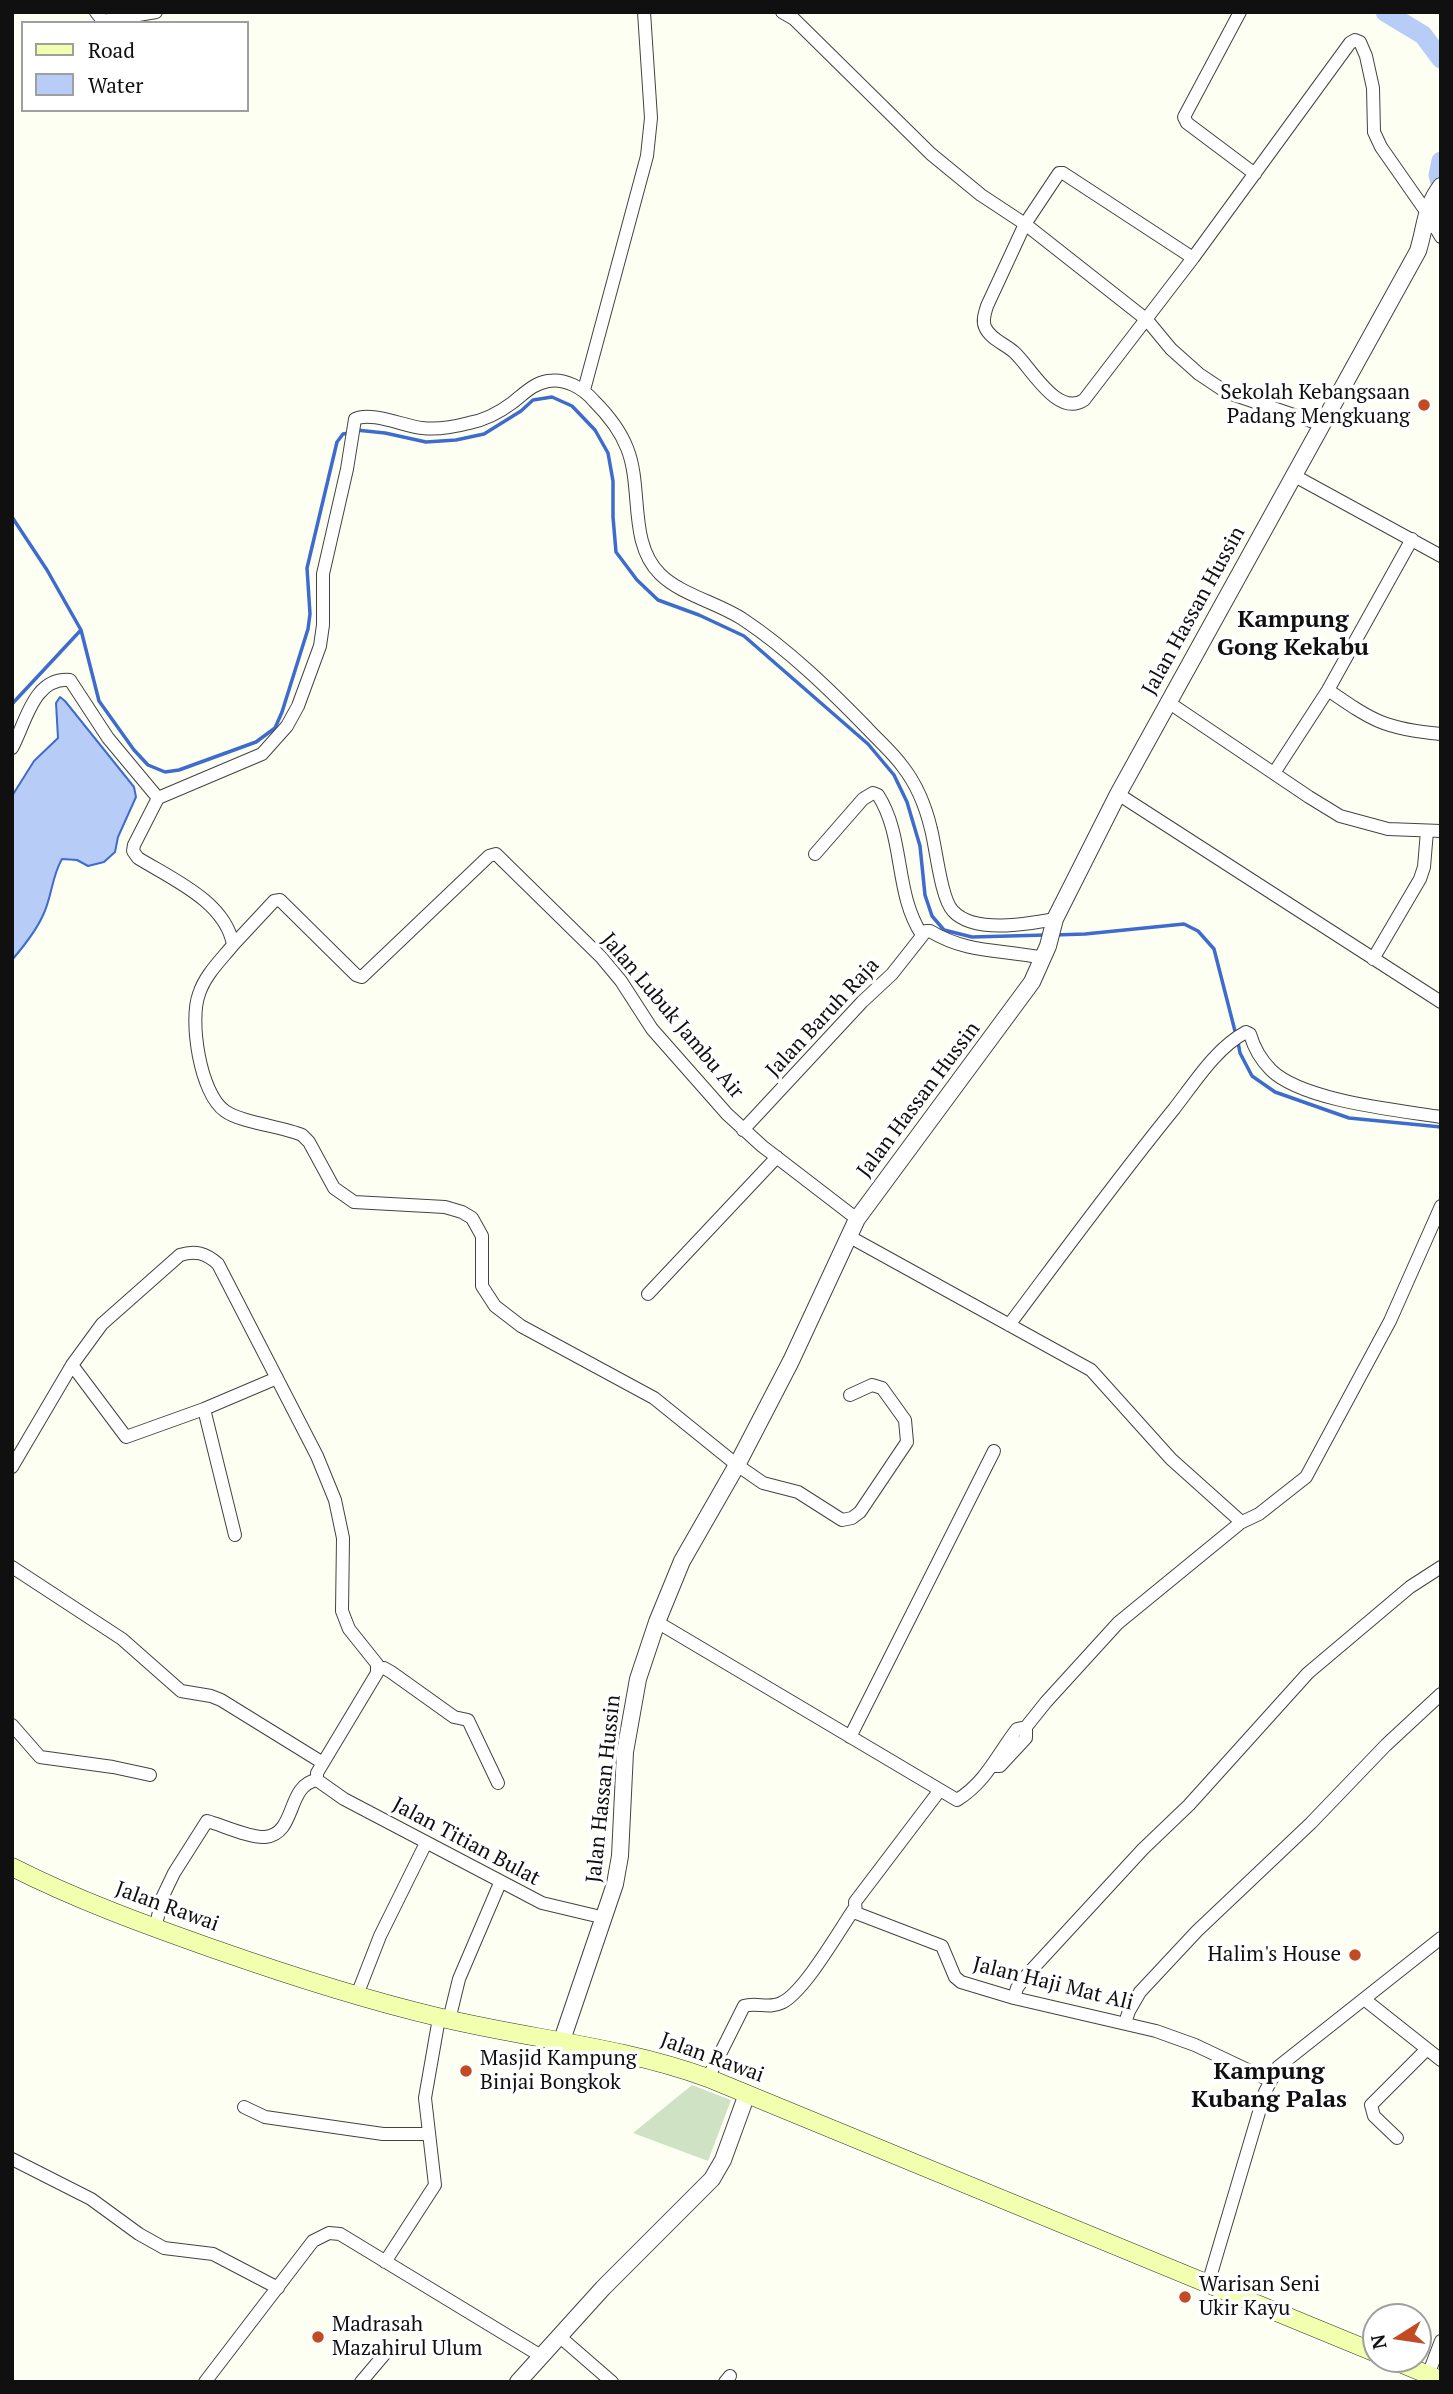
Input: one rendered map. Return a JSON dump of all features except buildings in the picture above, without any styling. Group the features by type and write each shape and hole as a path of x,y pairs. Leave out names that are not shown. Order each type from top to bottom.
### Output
{"main road":[{"name":"Jalan Rawai","path":"12,1867 116,1913 279,1972 444,2019 562,2040 657,2061 708,2078 1362,2347"}],"street":[{"path":"96,12 100,20 106,21 156,12"},
{"path":"584,390 647,156 651,118 644,12"},
{"path":"782,12 794,19 931,154 1147,320 1171,349 1199,374 1226,392 1320,425"},
{"path":"1240,12 1184,117 1187,123 1255,174"},
{"path":"1193,258 1063,173 1056,175 1025,224 987,306 984,322 991,336 1013,352 1033,377 1062,401 1075,404 1084,400 1147,320 1193,258 1255,174 1350,43 1355,40 1364,49 1370,68 1374,132 1381,147 1433,218"},
{"name":"Jalan Hassan Hussin","path":"562,2040 612,1898 620,1856 627,1728 638,1679 657,1622 695,1537 737,1465 791,1361 857,1219 1032,982 1054,922 1118,794 1413,259 1433,218 1441,186"},
{"path":"850,1395 867,1386 878,1385 905,1420 908,1436 904,1449 860,1512 852,1518 842,1520 804,1495 764,1483 737,1465 654,1398 521,1326 495,1306 482,1286 483,1244 479,1229 472,1218 462,1212 445,1208 354,1202 334,1188 309,1142 302,1135 232,1115 218,1105 200,1062 195,1013 203,982 233,946 227,926 209,905 135,855 134,845 158,798 262,754 282,732 298,705 320,646 323,574 354,421 361,416 420,428 446,428 472,423 495,414 540,383 558,381 584,390 617,427 628,450 644,546 651,563 661,575 672,584 743,619 834,694 902,765 915,785 931,828 945,895 954,912 966,919 993,925 1054,922"},
{"path":"1293,475 1441,556"},
{"path":"1274,773 1328,690 1412,540"},
{"path":"12,748 29,710 42,692 53,682 70,680 108,738 158,798"},
{"path":"1328,690 1369,719 1405,731 1441,734"},
{"path":"1168,702 1324,807 1348,819 1388,829 1441,831"},
{"path":"815,854 863,799 873,793 878,794 893,833 911,918 925,932 964,947 1045,952"},
{"path":"1118,794 1441,1002"},
{"path":"1373,959 1420,879 1424,867 1427,831"},
{"name":"Jalan Lubuk Jambu Air","path":"233,946 274,901 280,900 356,975 362,977 491,855 498,856 601,957 621,981 652,1029 743,1130 857,1219"},
{"name":"Jalan Baruh Raja","path":"743,1130 862,1002 892,974 925,932"},
{"path":"1009,1325 1135,1158 1228,1044 1243,1033 1249,1033 1262,1059 1273,1072 1312,1092 1365,1105 1441,1117"},
{"path":"648,1294 777,1157"},
{"path":"657,1622 957,1800 970,1792 994,1766 1000,1766 1026,1738 1026,1727 1046,1702 1118,1623 1240,1523 1259,1514 1306,1476 1390,1321 1441,1206"},
{"path":"850,1237 1091,1370 1171,1460 1240,1523"},
{"path":"12,1466 72,1365 102,1324 172,1260 180,1255 196,1252 205,1254 218,1264 317,1456 335,1500 343,1538 340,1590 344,1621 374,1658 378,1668 355,1712 317,1773 317,1780 309,1781 302,1787 283,1828 274,1835 258,1836 207,1821 174,1873 163,1896 155,1928"},
{"path":"72,1365 126,1437 204,1409 277,1378"},
{"path":"204,1409 235,1535"},
{"path":"850,1737 995,1451"},
{"path":"12,1567 122,1639 181,1690 221,1700 323,1763"},
{"path":"1014,1998 1025,1977 1143,1849 1189,1805 1308,1673 1410,1587 1441,1567"},
{"path":"378,1668 391,1672 454,1717 468,1720 498,1783"},
{"path":"1125,2023 1140,1992 1198,1931 1311,1824 1386,1745 1441,1694"},
{"path":"12,1726 40,1757 150,1775"},
{"name":"Jalan Titian Bulat","path":"317,1780 344,1799 500,1883 542,1903 605,1919"},
{"path":"708,2078 744,2006 773,2006 790,1998 812,1971 854,1905 940,1790"},
{"path":"357,1995 380,1936 426,1843"},
{"path":"385,2262 435,2185 425,2098 444,2019 500,1883"},
{"name":"Jalan Haji Mat Ali","path":"854,1905 858,1914 942,1946 959,1981 1014,1998 1125,2023 1195,2045 1269,2080"},
{"path":"1208,2284 1269,2080 1278,2067 1293,2054 1441,1938"},
{"path":"1364,1999 1441,2060"},
{"path":"1397,2138 1374,2116 1371,2105 1427,2049"},
{"path":"518,2382 603,2288 712,2179 723,2160 747,2094"},
{"path":"244,2107 265,2117 383,2134 429,2134"},
{"path":"12,2159 91,2199 139,2234 164,2248 213,2254 278,2287"},
{"path":"205,2382 313,2241 329,2233 340,2234 541,2356"},
{"path":"559,2336 612,2382"},
{"path":"1434,2377 1441,2341"},
{"path":"361,2382 388,2350"}],"green space":[{"path":"692,2085 731,2100 708,2161 633,2133"}],"water":[{"path":"60,697 134,787 136,797 118,837 115,852 104,862 88,866 77,860 62,859 41,919 12,960 12,796 34,761 58,738 56,703"}],"waterway":[{"path":"1385,12 1423,35 1441,59"},
{"path":"1441,161 1438,175 1441,186"},
{"path":"356,430 426,442 456,440 484,434 521,411 533,400 552,397 572,406 595,430 608,453 613,481 616,552 637,580 658,600 744,636 868,744 894,775 907,802 920,846 925,895 932,916 944,930 972,937 1046,935"},
{"path":"12,517 47,570 81,630 99,701 148,765 165,772 179,770 256,742 275,728 308,629 310,614 307,568 337,442 343,434 349,433"},
{"path":"12,704 80,631"},
{"path":"1054,935 1184,924 1198,931 1214,949 1236,1035"},
{"path":"1238,1042 1240,1053 1252,1076 1275,1092 1349,1118 1441,1127"}],"place":[{"name":"Sekolah Kebangsaan Padang Mengkuang","path":"1424,405"},
{"name":"Halim's House","path":"1355,1955"},
{"name":"Masjid Kampung Binjai Bongkok","path":"466,2071"},
{"name":"Warisan Seni Ukir Kayu","path":"1185,2297"},
{"name":"Madrasah Mazahirul Ulum","path":"318,2337"}],"district":[{"name":"Kampung Gong Kekabu","path":"1293,634"},
{"name":"Kampung Kubang Palas","path":"1269,2086"}]}
